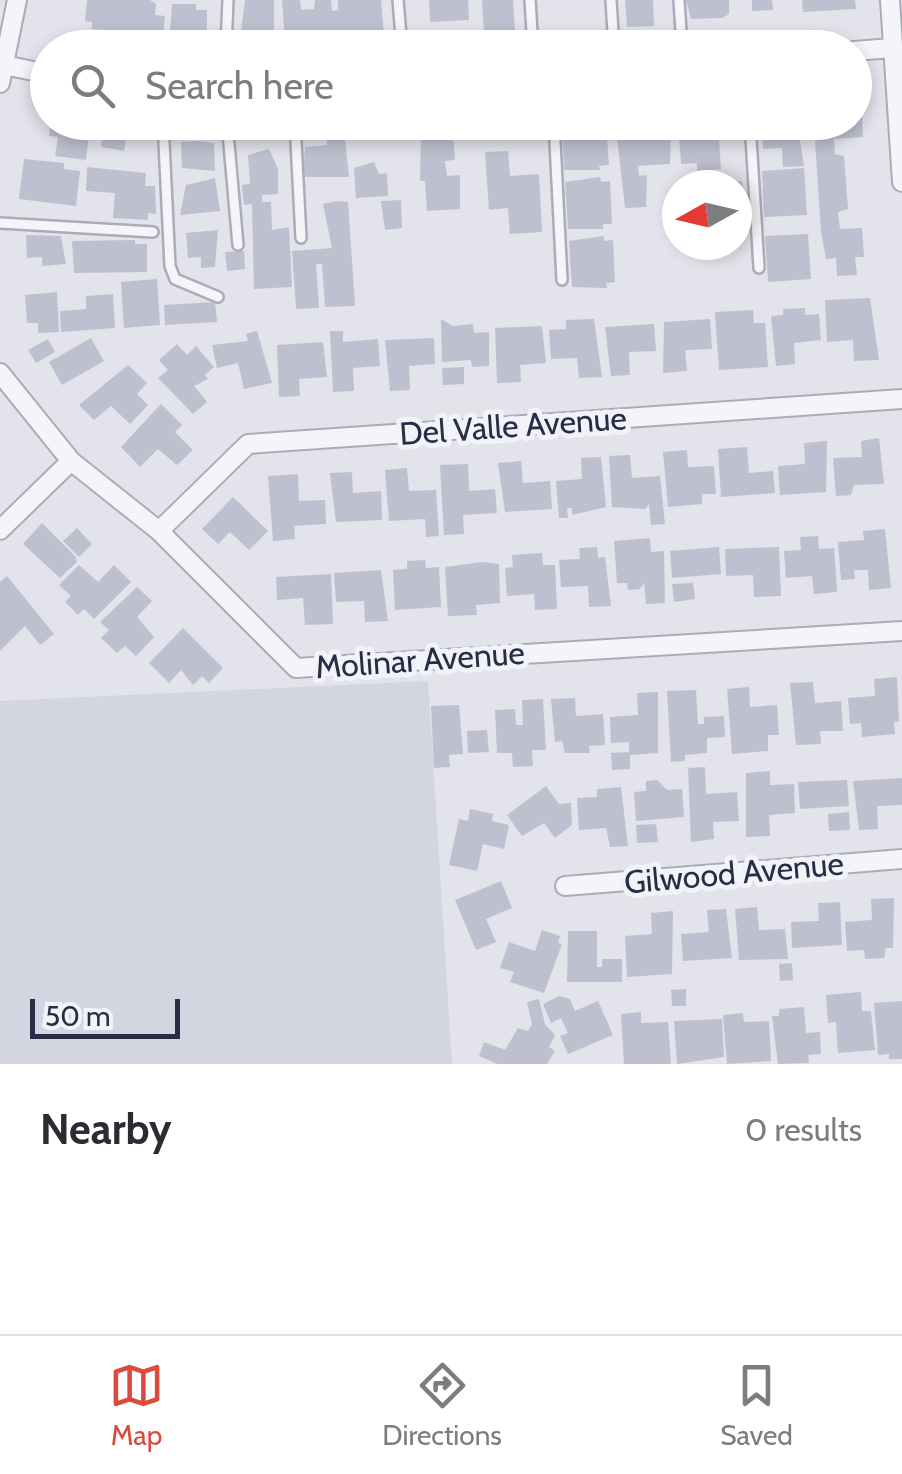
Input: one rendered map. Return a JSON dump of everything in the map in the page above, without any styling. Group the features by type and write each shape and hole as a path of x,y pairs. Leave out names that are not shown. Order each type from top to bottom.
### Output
{"street":[{"path":"17,0 2,74 30,74"},
{"path":"890,0 892,48 898,73 902,182"},
{"path":"872,50 892,48"},
{"name":"Molinar Avenue","path":"0,372 72,461 159,531 296,668 902,630"},
{"name":"Del Valle Avenue","path":"159,531 248,444 902,399"},
{"path":"0,530 72,461"},
{"name":"Gilwood Avenue","path":"565,886 902,859"}],"lane":[{"path":"227,30 228,0"},
{"path":"398,0 400,30"},
{"path":"530,0 532,30"},
{"path":"611,0 613,30"},
{"path":"680,0 681,30"},
{"path":"164,140 170,266 175,279 218,297"},
{"path":"229,140 238,245"},
{"path":"296,140 300,238"},
{"path":"555,140 562,280"},
{"path":"751,140 758,268"},
{"path":"0,223 153,232"}],"shaded area":[{"path":"428,681 452,1064 0,1064 0,701"}],"building":[{"path":"87,0 150,0 156,4 155,15 165,16 164,30 92,29 92,22 85,21"},
{"path":"245,0 274,0 274,30 241,30"},
{"path":"282,0 300,0 301,10 314,9 315,0 331,0 332,11 338,10 338,0 381,0 384,30 284,30"},
{"path":"429,0 468,0 469,20 430,22"},
{"path":"482,0 513,0 515,30 484,30"},
{"path":"625,0 653,0 654,26 627,27"},
{"path":"686,0 729,0 729,14 723,18 691,19"},
{"path":"752,0 772,0 773,10 752,11"},
{"path":"802,0 855,0 856,9 803,12"},
{"path":"172,4 196,4 196,10 207,10 207,30 170,30"},
{"path":"58,140 88,140 86,160 55,156"},
{"path":"102,140 126,140 124,151 101,147"},
{"path":"327,140 345,140 349,177 303,177 305,147 327,145"},
{"path":"421,140 454,140 455,160 445,161 447,176 460,175 460,209 427,211 425,181 420,181"},
{"path":"563,140 607,140 609,165 599,166 600,170 564,170"},
{"path":"617,140 671,140 670,164 638,166 639,176 647,175 646,207 625,208"},
{"path":"679,140 719,140 721,169 697,170 697,163 681,164"},
{"path":"762,140 800,140 804,166 783,167 782,148 763,149"},
{"path":"815,140 834,140 835,154 844,156 848,209 838,212 840,229 862,228 864,257 855,257 857,275 837,276 836,258 826,259"},
{"path":"181,142 214,143 215,171 182,168"},
{"path":"269,149 278,169 278,194 262,195 262,202 271,202 272,230 289,227 292,287 254,289 252,204 244,205 242,185 250,184 248,155"},
{"path":"508,151 510,176 539,174 542,232 510,234 508,208 489,210 485,152"},
{"path":"24,159 64,163 64,169 80,171 76,206 19,199"},
{"path":"374,162 379,174 387,173 388,196 356,198 354,168"},
{"path":"87,167 146,173 145,186 155,186 156,214 148,213 148,220 113,218 115,193 86,191"},
{"path":"804,168 807,215 764,217 762,171"},
{"path":"600,177 601,182 610,181 612,224 603,224 603,229 568,229 565,182"},
{"path":"215,178 220,211 180,215 186,185"},
{"path":"401,200 402,228 385,230 381,201"},
{"path":"348,202 355,306 325,307 322,264 316,264 319,308 296,309 292,251 332,248 323,204"},
{"path":"218,230 215,267 201,268 201,257 188,258 186,233"},
{"path":"808,234 811,279 768,282 765,236"},
{"path":"26,235 61,236 66,264 42,266 42,257 27,258"},
{"path":"604,236 604,241 613,240 615,282 606,283 607,288 572,287 569,241"},
{"path":"135,240 135,244 147,244 147,272 74,273 72,241"},
{"path":"244,251 245,269 227,271 225,252"},
{"path":"157,279 160,325 124,328 121,282"},
{"path":"57,292 59,332 38,333 38,323 27,323 25,295"},
{"path":"113,294 115,328 61,332 60,311 86,309 86,296"},
{"path":"870,298 879,360 854,361 853,340 827,342 825,300"},
{"path":"215,302 217,322 165,325 164,305"},
{"path":"805,308 805,315 819,314 821,340 794,343 795,364 776,366 771,316 783,315 783,309"},
{"path":"753,310 754,323 765,323 768,367 719,370 715,312"},
{"path":"441,319 453,326 473,324 474,333 489,332 489,366 472,367 471,360 442,362"},
{"path":"594,319 602,377 579,378 577,358 551,359 549,330 566,329 566,320"},
{"path":"710,319 712,349 685,350 687,371 663,373 664,322"},
{"path":"654,324 656,351 629,352 630,375 611,376 605,327"},
{"path":"542,326 546,363 520,365 521,382 497,383 495,328"},
{"path":"257,331 272,383 244,389 238,363 217,368 212,345 248,341 246,334"},
{"path":"330,331 343,331 343,342 378,339 380,366 353,368 354,391 333,392"},
{"path":"91,338 104,361 62,385 49,362"},
{"path":"434,338 435,364 409,366 410,390 390,391 385,340"},
{"path":"48,339 55,352 36,363 28,350"},
{"path":"323,342 327,377 299,379 300,396 279,397 277,345"},
{"path":"177,344 187,355 196,346 214,367 205,375 208,379 194,386 207,402 193,414 158,378 168,370 159,360"},
{"path":"128,365 147,383 137,394 148,405 130,424 111,406 94,420 79,405"},
{"path":"464,367 464,384 443,385 442,368"},
{"path":"161,404 182,425 175,432 193,450 177,465 158,449 140,467 121,447"},
{"path":"879,438 884,484 854,485 851,495 836,496 833,458 862,457 861,441"},
{"path":"827,441 826,492 780,495 778,466 805,464 804,443"},
{"path":"747,447 749,473 773,471 775,493 721,497 718,449"},
{"path":"687,450 688,467 714,466 716,494 702,494 702,504 668,507 663,452"},
{"path":"630,455 632,478 660,476 665,524 651,525 649,504 645,509 612,507 609,456"},
{"path":"601,457 606,507 572,515 572,508 567,508 568,518 559,518 556,481 582,479 581,458"},
{"path":"521,461 523,483 550,481 552,509 505,512 498,463"},
{"path":"468,464 469,491 495,489 497,513 463,515 464,534 444,535 440,465"},
{"path":"407,468 409,491 436,490 439,536 426,537 425,519 389,521 385,470"},
{"path":"352,472 353,493 381,491 382,520 336,522 330,473"},
{"path":"298,474 299,501 325,500 326,524 294,526 295,539 273,541 268,476"},
{"path":"233,497 268,531 249,550 230,532 218,544 202,529"},
{"path":"42,523 77,562 60,578 23,544"},
{"path":"77,528 92,544 79,557 63,541"},
{"path":"885,529 891,588 869,590 868,570 854,570 855,579 841,580 838,542 864,540 863,531"},
{"path":"818,536 819,549 834,548 837,592 814,594 812,576 786,578 784,551 801,550 800,537"},
{"path":"650,538 651,552 664,551 665,603 646,604 644,583 640,589 628,590 627,583 617,583 614,541"},
{"path":"597,547 598,558 605,557 611,606 589,607 588,586 561,587 559,560 580,559 579,548"},
{"path":"719,547 721,574 672,578 670,551"},
{"path":"779,547 781,596 754,597 753,575 726,576 725,549"},
{"path":"542,553 543,565 555,565 557,609 535,610 534,594 507,596 505,568 513,567 512,555"},
{"path":"425,560 426,568 439,567 441,607 395,610 393,570 407,569 407,561"},
{"path":"499,564 500,603 476,605 477,615 448,616 445,567"},
{"path":"79,565 98,582 114,565 131,582 94,619 84,609 78,615 65,602 71,596 59,585"},
{"path":"381,570 388,621 365,622 364,601 336,602 334,573"},
{"path":"331,574 333,624 305,625 303,598 277,600 276,577"},
{"path":"7,576 54,634 40,645 25,626 0,651 0,582"},
{"path":"693,583 695,599 674,602 672,584"},
{"path":"137,587 152,601 137,617 154,637 136,656 125,646 117,653 101,638 109,630 100,622"},
{"path":"183,628 223,668 209,683 202,676 193,685 181,670 169,683 149,663"},
{"path":"897,677 899,721 894,722 895,734 862,737 861,723 850,724 848,698 875,696 874,679"},
{"path":"813,682 815,703 841,701 843,731 820,731 821,744 796,745 790,683"},
{"path":"749,687 750,707 777,705 779,735 768,735 768,751 732,754 727,689"},
{"path":"696,690 698,724 704,724 704,717 724,716 725,737 707,738 707,753 685,755 685,761 671,762 667,691"},
{"path":"658,692 658,753 630,755 630,769 612,770 611,753 629,752 629,742 611,743 610,717 638,715 637,693"},
{"path":"575,698 576,716 603,714 605,745 589,746 590,753 565,753 562,741 555,742 551,699"},
{"path":"543,699 546,750 532,750 533,766 513,767 512,753 497,753 495,710 515,709 516,725 523,725 522,700"},
{"path":"459,705 463,754 449,755 450,767 434,768 431,706"},
{"path":"487,730 489,752 468,753 467,731"},
{"path":"705,767 706,794 737,792 739,821 713,822 714,839 691,842 688,768"},
{"path":"770,771 770,785 794,784 795,813 769,815 770,836 746,837 746,773"},
{"path":"902,778 902,805 877,806 878,829 859,830 853,781"},
{"path":"657,780 667,790 682,789 684,817 636,821 634,792 646,791 646,781"},
{"path":"847,780 849,806 800,809 798,782"},
{"path":"546,786 559,804 571,803 572,825 555,838 544,823 522,836 507,815"},
{"path":"621,787 628,846 610,847 606,828 579,830 577,798 597,797 597,789"},
{"path":"470,809 493,814 492,821 509,825 504,849 483,844 477,871 449,865 459,819 468,821"},
{"path":"849,812 850,830 829,831 828,814"},
{"path":"656,824 658,842 637,843 636,825"},
{"path":"501,881 512,908 486,919 496,942 476,950 455,900"},
{"path":"894,898 893,948 886,948 884,958 865,959 864,950 847,951 845,922 872,920 871,899"},
{"path":"840,902 842,945 792,948 791,922 819,921 818,903"},
{"path":"757,907 759,930 785,929 788,959 739,960 735,909"},
{"path":"726,909 732,958 683,961 681,934 709,932 707,910"},
{"path":"673,911 672,974 627,977 625,936 652,934 651,913"},
{"path":"542,930 560,936 558,943 562,944 544,993 510,982 514,972 500,968 509,942 535,951"},
{"path":"568,931 597,931 597,967 602,967 602,959 622,959 622,982 567,982"},
{"path":"792,963 793,980 780,981 779,964"},
{"path":"686,989 686,1006 672,1006 671,990"},
{"path":"861,992 862,1011 871,1011 875,1050 838,1053 836,1022 828,1023 826,995"},
{"path":"559,996 570,999 575,1011 598,1001 613,1035 568,1054 560,1036 568,1033 561,1018 551,1023 543,1004"},
{"path":"539,999 545,1024 555,1035 549,1047 555,1051 547,1064 498,1064 479,1056 484,1042 505,1050 518,1028 528,1031 532,1024 527,1002"},
{"path":"902,1001 902,1059 889,1059 889,1054 878,1055 874,1003"},
{"path":"804,1007 806,1033 820,1032 821,1054 808,1055 809,1063 778,1064 772,1016 779,1016 779,1009"},
{"path":"641,1012 641,1023 668,1022 671,1064 624,1064 621,1014"},
{"path":"743,1013 744,1022 769,1021 771,1061 727,1064 723,1015"},
{"path":"722,1019 724,1057 677,1064 674,1021"}]}
